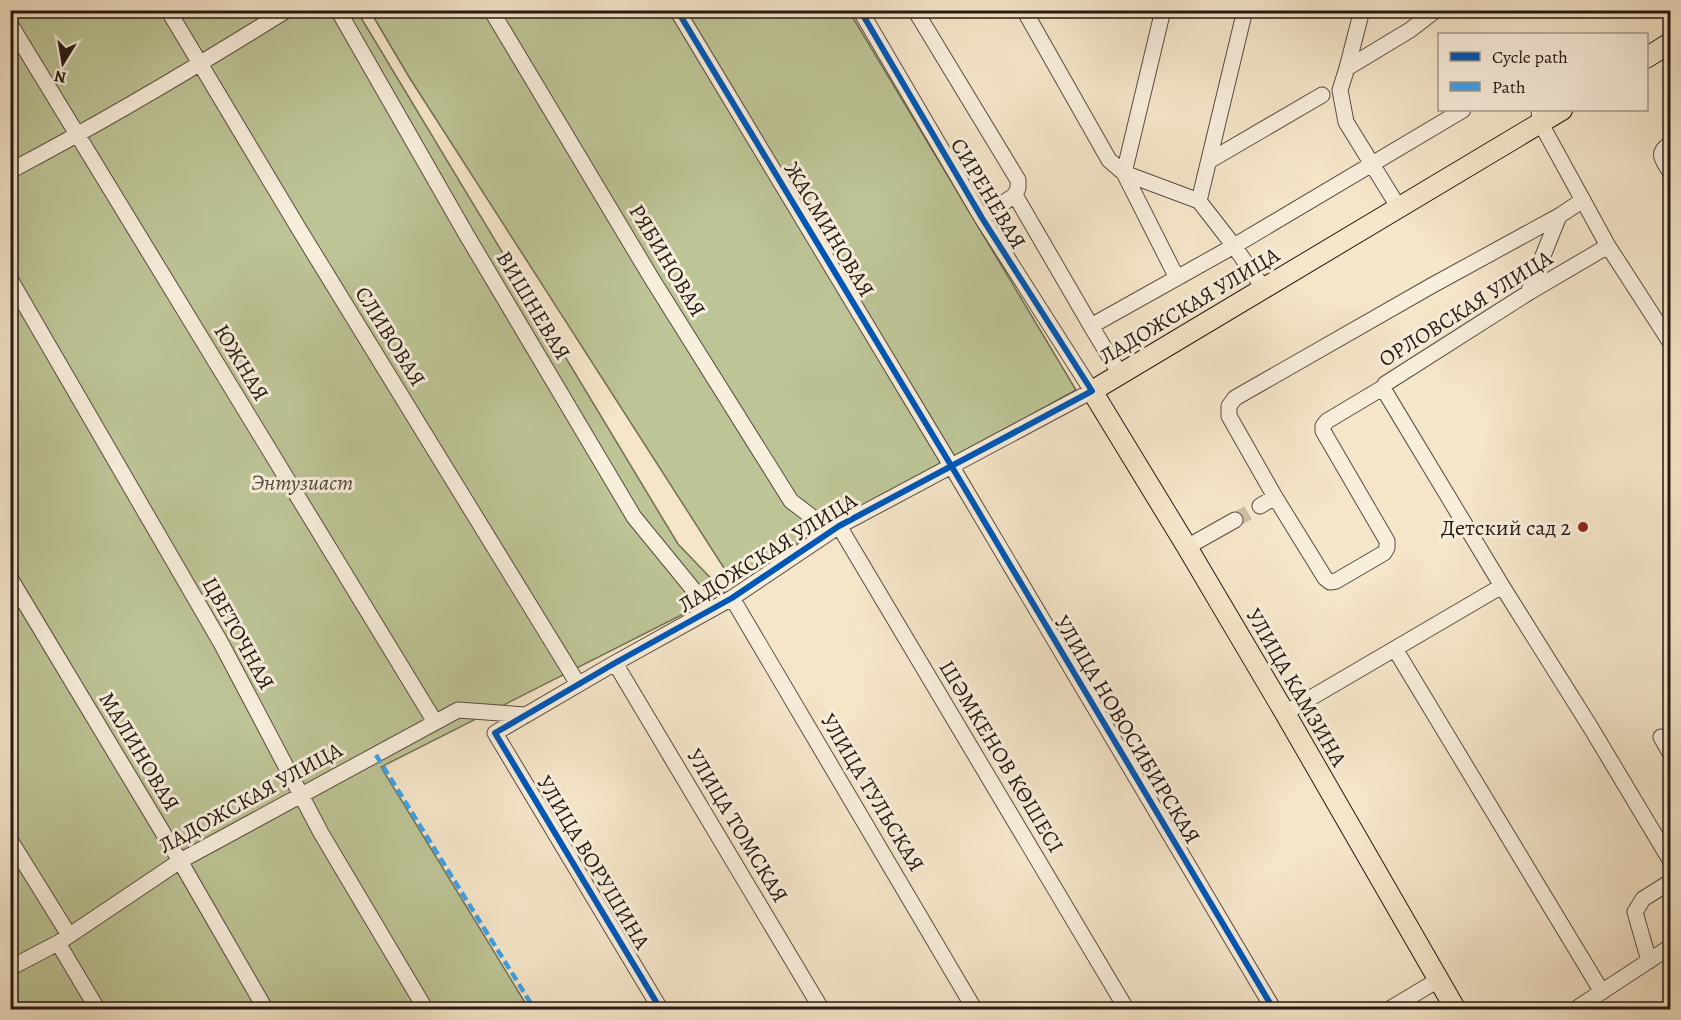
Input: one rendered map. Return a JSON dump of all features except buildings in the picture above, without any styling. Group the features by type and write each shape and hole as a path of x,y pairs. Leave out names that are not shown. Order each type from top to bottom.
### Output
{"main road":[{"path":"1648,57 1671,43"},
{"name":"ЛАДОЖСКАЯ УЛИЦА","path":"1092,391 1399,208 1540,116 1558,111"},
{"name":"УЛИЦА КАМЗИНА","path":"1092,391 1285,713 1456,1010"}],"street":[{"name":"СЛИВОВАЯ","path":"168,10 299,229 578,684"},
{"path":"10,171 77,136 200,65 287,10"},
{"name":"ВИШНЕВАЯ","path":"338,10 466,234 634,517 711,610"},
{"name":"РЯБИНОВАЯ","path":"491,10 652,279 791,501 820,523"},
{"name":"ЖАСМИНОВАЯ","path":"677,10 952,467"},
{"name":"СИРЕНЕВАЯ","path":"860,10 982,218 1092,391"},
{"path":"915,10 1016,176 1018,188 1015,195 982,218"},
{"path":"1024,10 1109,160 1124,173 1199,201 1264,289"},
{"path":"1164,10 1124,173 1178,278"},
{"path":"1199,201 1245,10"},
{"path":"1362,10 1340,90 1346,122 1399,208"},
{"path":"1347,68 1410,30 1436,10"},
{"name":"ЮЖНАЯ","path":"10,24 435,722"},
{"path":"1209,161 1322,95"},
{"path":"1091,326 1234,246 1461,111"},
{"path":"1540,116 1608,246 1671,342"},
{"path":"1671,144 1664,148 1661,157 1671,172"},
{"path":"1015,195 1120,374"},
{"path":"1384,387 1327,421 1323,426 1323,431 1387,541 1384,553 1336,581 1330,582 1325,578 1275,497 1229,416 1229,406 1235,398 1559,216 1583,200"},
{"path":"1527,293 1559,216"},
{"name":"ОРЛОВСКАЯ УЛИЦА","path":"1608,246 1527,293 1385,384 1384,390 1502,586 1669,854"},
{"name":"ЦВЕТОЧНАЯ","path":"10,279 221,643 321,833 426,1010"},
{"name":"ЛАДОЖСКАЯ УЛИЦА","path":"495,733 732,598 839,526 1092,391"},
{"name":"УЛИЦА НОВОСИБИРСКАЯ","path":"952,467 1274,1010"},
{"path":"1260,506 1275,497"},
{"path":"1187,547 1235,520"},
{"name":"ШӘМКЕНОВ КӨШЕСІ","path":"839,526 1127,1010"},
{"name":"МАЛИНОВАЯ","path":"10,578 180,861 266,1010"},
{"path":"1285,713 1502,586"},
{"name":"УЛИЦА ТУЛЬСКАЯ","path":"732,598 975,1010"},
{"path":"1395,649 1602,992"},
{"name":"УЛИЦА ТОМСКАЯ","path":"615,663 822,1010"},
{"name":"ЛАДОЖСКАЯ УЛИЦА","path":"10,968 63,939 180,861 458,710 526,715"},
{"name":"УЛИЦА ВОРУШИНА","path":"495,733 662,1010"},
{"path":"1661,737 1671,753"},
{"path":"10,840 98,1010"},
{"path":"1649,961 1635,912 1643,899 1671,882"},
{"path":"1574,1010 1671,947"},
{"path":"1388,1010 1438,980"}],"green space":[{"name":"Энтузиаст","path":"10,11 357,11 678,544 725,593 381,767 529,1009 11,1009"},
{"path":"370,11 849,11 1076,390 731,579 409,77"}],"tunnel":[{"path":"1235,520 1260,506"}],"marked path":[{"path":"376,755 535,1010"}],"cycle path":[{"path":"677,10 952,467 1274,1010"},
{"path":"661,1010 495,733 732,598 839,526 1092,391 982,218 860,10"}],"place":[{"name":"Детский сад 2","path":"1583,527"}]}
